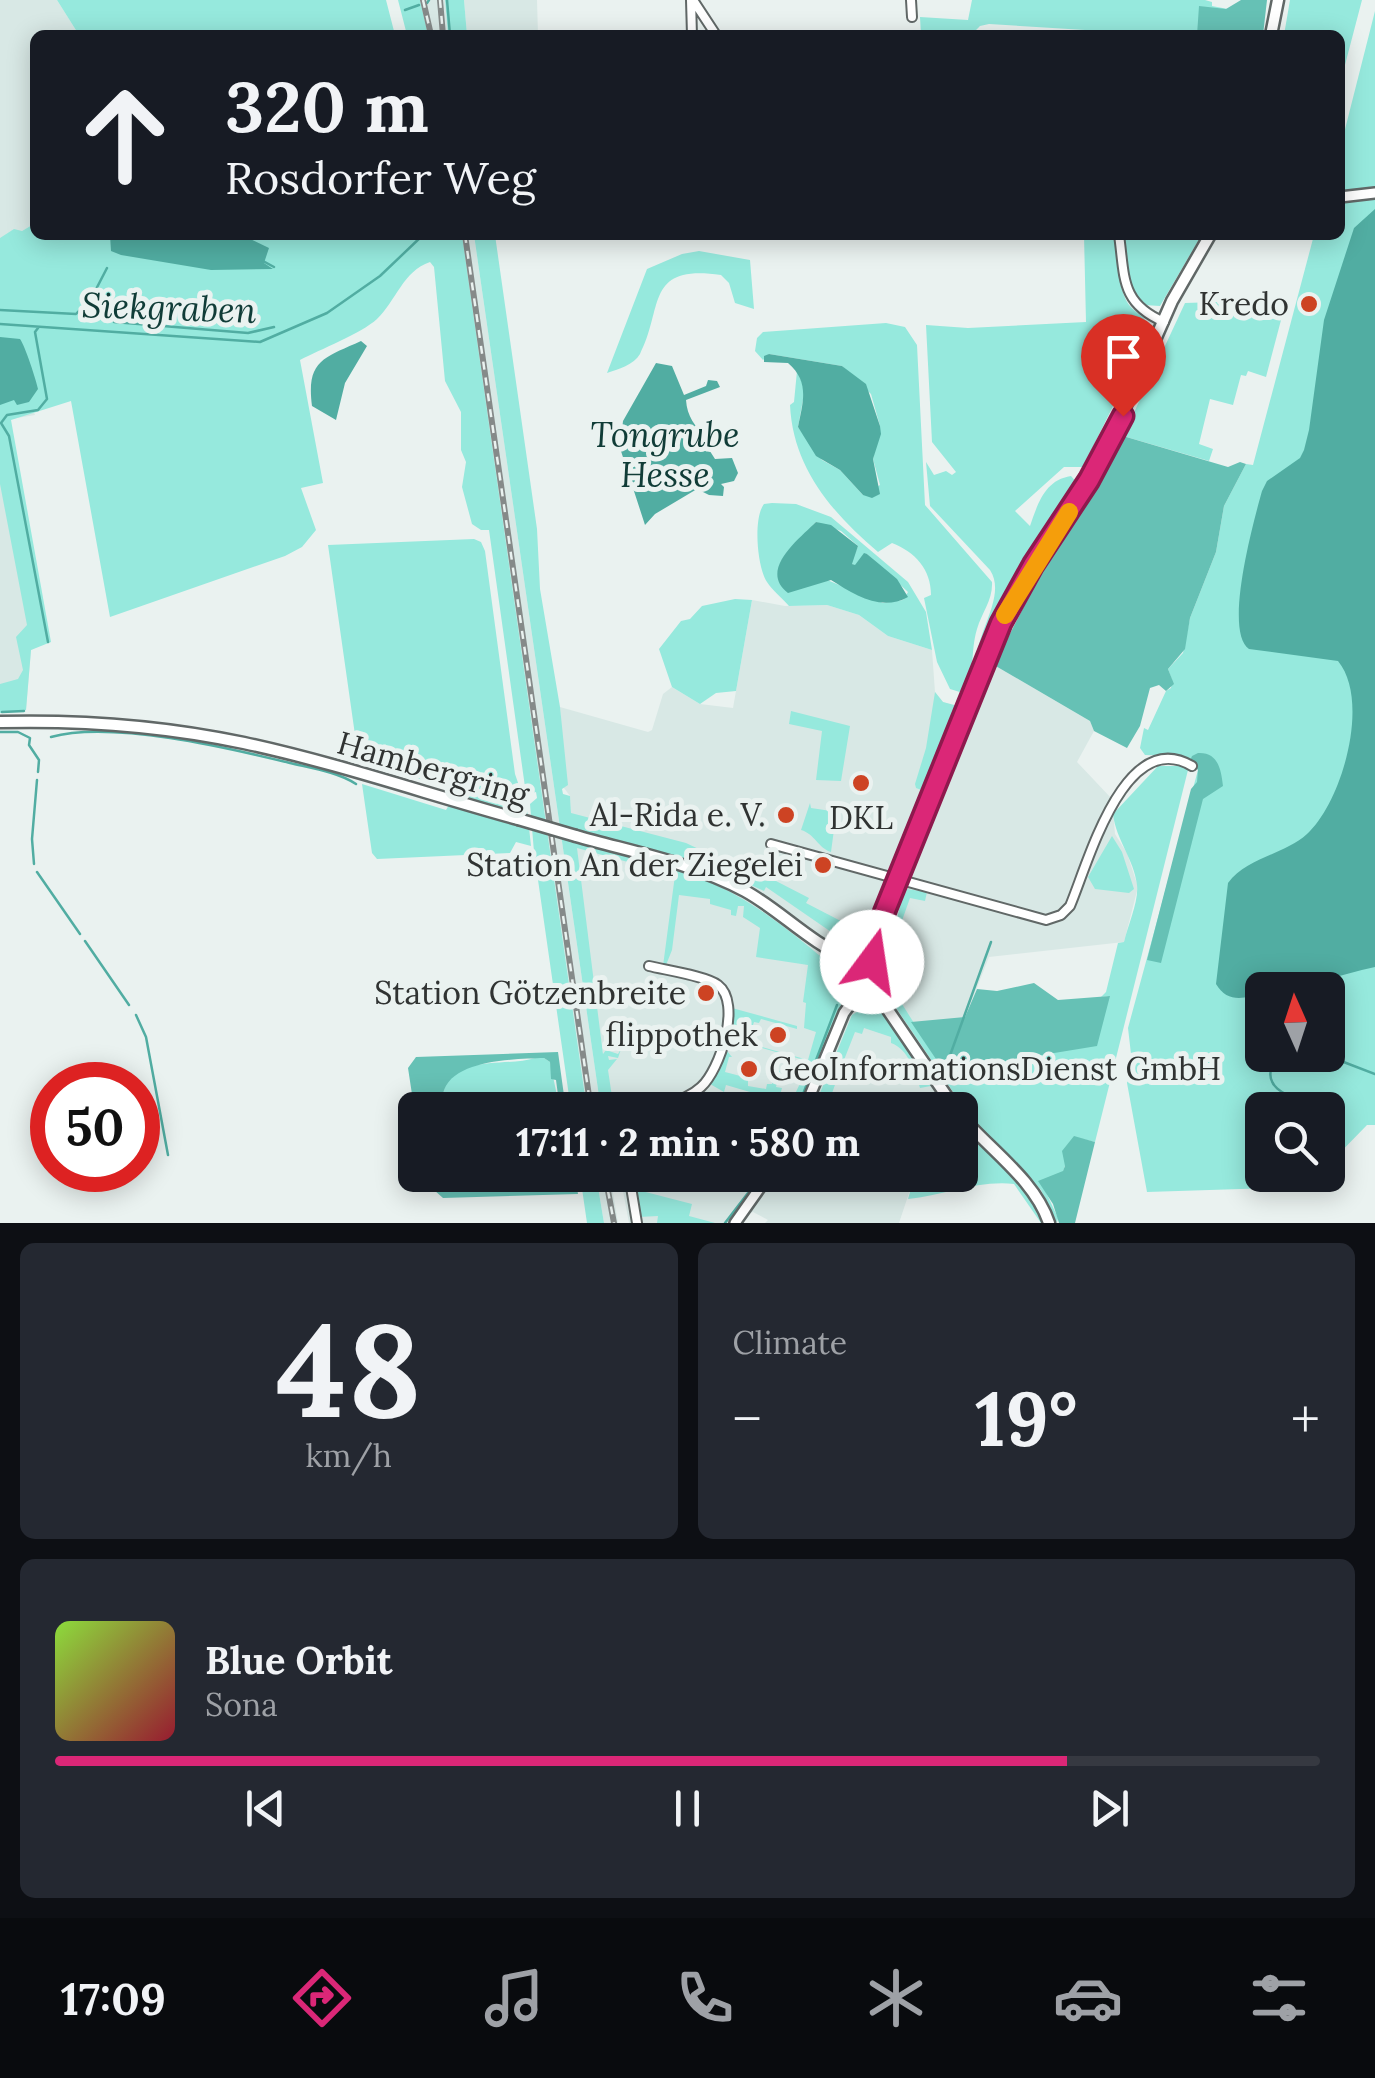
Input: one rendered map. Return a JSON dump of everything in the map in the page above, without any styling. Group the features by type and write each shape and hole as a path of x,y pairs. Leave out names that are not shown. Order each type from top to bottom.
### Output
{"main road":[{"path":"1272,30 1278,0"},
{"path":"944,1092 888,1010 838,983 839,967 861,959 876,936 990,650 1024,580 1109,444 1164,322 1207,240"},
{"name":"Hambergring","path":"0,722 121,725 227,740 284,753 716,878 765,902 828,949 861,959"},
{"name":"Hambergring","path":"828,949 839,967"},
{"path":"861,959 880,976 861,994"},
{"path":"978,1133 1039,1200 1049,1223"}],"street":[{"path":"692,0 692,30"},
{"path":"692,0 713,30"},
{"path":"912,0 912,16"},
{"path":"1345,197 1375,193"},
{"path":"1120,240 1129,296 1144,312 1164,322"},
{"path":"771,844 1040,919 1056,918 1070,906 1106,812 1129,782 1140,770 1159,760 1178,760 1192,766"},
{"path":"649,966 716,984 725,996 728,1009 721,1056 710,1078 694,1092"},
{"path":"811,1092 844,1013 861,994"},
{"path":"631,1192 636,1223"},
{"path":"735,1223 757,1192"}],"shaded area":[{"path":"0,0 57,0 76,30 30,30 30,226 0,245"},
{"path":"57,0 386,0 394,30 76,30"},
{"path":"398,0 420,0 427,30 406,30"},
{"path":"420,0 445,0 448,30 427,30"},
{"path":"445,0 464,0 467,30 448,30"},
{"path":"464,0 537,0 538,30 467,30"},
{"path":"972,0 1205,0 1212,2 1212,6 1259,15 1262,30 1085,30 989,24 976,30 921,30 920,17 968,20"},
{"path":"1241,0 1267,0 1264,30 1197,30 1199,6 1226,9"},
{"path":"1290,0 1362,0 1345,65 1345,30 1285,30"},
{"path":"1375,11 1375,190 1345,193 1345,129"},
{"path":"1375,197 1375,1125 1367,1125 1345,1148 1345,1092 1245,1092 1245,1189 1147,1192 1127,1083 1131,1054 1128,1028 1198,770 1196,764 1173,756 1145,755 1140,748 1144,728 1148,730 1171,688 1168,669 1183,653 1190,618 1216,552 1224,506 1246,464 1253,465 1313,240 1345,240 1345,200"},
{"path":"30,226 30,240 463,240 584,1092 568,1092 534,852 530,804 537,798 536,792 529,794 525,787 489,530 472,524 462,487 466,462 461,450 461,412 445,381 434,267 430,262 413,272 384,312 370,324 300,360 323,483 301,488 316,530 302,547 285,556 110,617 71,401 11,420 51,642 31,650 26,710 0,713 0,684 18,679 23,670 16,637 27,625 0,484 0,238 14,229 22,231"},
{"path":"463,240 475,240 598,1092 584,1092"},
{"path":"475,240 496,240 537,529 540,589 560,707 568,785 562,789 563,794 570,796 571,813 686,843 766,881 776,881 809,898 806,903 862,932 850,945 766,887 764,891 716,869 572,828 573,841 693,875 725,889 770,917 832,963 841,1005 806,1092 796,1092 807,1069 802,1064 804,1060 734,1040 728,1044 728,1039 734,1039 808,1060 816,1032 804,1028 808,965 756,957 760,928 743,917 744,906 738,906 736,916 731,915 731,910 710,904 710,899 679,895 672,950 666,965 688,971 663,966 675,875 577,848 603,1054 606,1050 618,1054 621,1049 618,1058 608,1056 609,1060 617,1059 608,1070 611,1092 598,1092"},
{"path":"1084,240 1115,240 1123,293 1150,331 1083,467 1064,467 1015,511 1030,526 1040,501 1055,482 1071,476 1078,484 1010,589 976,664 993,602 994,580 990,570 930,506 926,462 934,475 956,472 932,442 926,325 968,328 1086,322"},
{"path":"1123,240 1199,240 1160,306 1144,305 1128,279"},
{"path":"699,251 750,260 754,309 735,303 729,283 721,275 679,276 661,293 640,354 607,373 647,269"},
{"path":"1291,301 1290,306 1285,305 1266,377 1248,371 1246,376 1241,375 1233,405 1210,399 1199,444 1213,449 1209,461 1123,436 1185,303"},
{"path":"886,323 905,327 917,345 925,505 992,582 963,693 950,689 937,662 924,598 931,595 930,586 920,563 892,543 878,552 861,537 818,487 799,449 790,405 794,402 797,371 805,389 798,427 822,460 840,470 863,495 880,485 873,459 880,426 871,394 842,366 769,354 763,360 755,351 757,338 763,332"},
{"path":"0,327 35,415 11,419 10,426 45,643 31,650 26,710 0,713"},
{"path":"1123,436 1228,467 1246,464 1224,506 1216,552 1190,618 1185,649 1168,669 1174,684 1166,691 1159,685 1150,688 1140,726 1127,748 1094,731 1090,721 994,665 1040,575 1094,492"},
{"path":"764,504 796,504 831,517 908,582 926,612 932,650 888,636 859,615 827,605 789,606 767,582 761,565 757,531","holes":["816,522 841,531 858,546 851,563 855,566 867,554 908,592 903,600 883,603 781,561"]},
{"path":"474,539 481,542 485,551 515,774 527,809 531,846 516,842 510,853 377,859 372,853 362,784 446,810 449,805 523,827 523,814 446,792 447,786 359,763 328,545"},
{"path":"735,599 752,600 736,691 716,693 700,704 672,687 659,649 681,621 690,619 702,606"},
{"path":"752,600 785,606 827,605 859,615 888,636 932,650 935,692 943,702 961,708 976,664 994,665 1090,721 1094,731 1077,762 1112,799 1115,834 1127,853 1138,887 1124,942 989,957 944,1071 940,1092 609,1092 589,963 576,842 572,841 570,796 564,788 560,707 648,732 663,694 672,687 700,704 733,708"},
{"path":"935,692 943,702 958,706 961,714 929,778 927,792 915,784 926,748"},
{"path":"791,711 850,726 841,781 816,780 822,731 789,724"},
{"path":"1198,753 1214,759 1223,786 1203,799 1161,963 1147,960 1191,789 1197,782 1198,770 1190,761"},
{"path":"1158,766 1189,766 1095,1142 1074,1137 1063,1172 1044,1188 1057,1223 1041,1190 978,1124 978,1092 953,1092 890,999 883,950 907,889 927,892 925,901 910,898 893,946 897,996 944,1071 1109,996 1101,997 1106,992 1118,943 1124,942 1137,891 1113,814"},
{"path":"810,803 811,808 831,811 832,806 837,807 831,852 801,830"},
{"path":"1112,836 1122,852 1134,889 1129,893 1095,889 1088,877"},
{"path":"1034,983 1058,1000 1110,996 1097,1046 944,1071 911,1022 965,1017 977,989 997,991"},
{"path":"732,1008 797,1029 761,1019 754,1022 750,1034 754,1037 730,1032"},
{"path":"879,1008 898,1030 931,1086 920,1088 910,1062 891,1043 891,1037 864,1028 862,1034 855,1032 844,1060 849,1062 841,1068 832,1092 820,1092 852,1015"},
{"path":"727,1051 732,1057 725,1072 748,1078 748,1086 766,1089 767,1084 772,1084 775,1070 780,1071 776,1087 782,1088 781,1092 750,1092 726,1085 724,1092 710,1084"},
{"path":"558,1052 564,1092 558,1092 556,1080 551,1079 550,1062 544,1058 486,1063 458,1074 444,1092 412,1092 408,1068 416,1057"},
{"path":"544,1058 550,1062 556,1092 443,1092 457,1072 469,1067"},
{"path":"1074,1136 1095,1142 1075,1223 1059,1223 1053,1204 1038,1181 1063,1171 1062,1151"},
{"path":"978,1139 1024,1187 1046,1223 1041,1223 1014,1184 978,1186"},
{"path":"436,1192 578,1194 443,1198"},
{"path":"582,1192 599,1192 604,1223 587,1223"},
{"path":"599,1192 613,1192 618,1223 604,1223"},
{"path":"623,1192 909,1192 899,1223 765,1223 768,1220 753,1212 728,1223 629,1223"},
{"path":"635,1192 646,1192 692,1204 689,1216 715,1223 657,1223 658,1216 639,1217"},
{"path":"910,1192 946,1192 921,1197 908,1199"}],"water":[{"path":"1375,209 1375,967 1345,975 1245,972 1245,997 1236,998 1225,994 1216,984 1228,883 1245,867 1298,841 1320,819 1341,776 1352,725 1348,679 1338,661 1249,649 1239,621 1248,549 1262,491 1267,481 1300,458 1304,450 1324,320 1354,228"},
{"path":"110,240 252,240 269,248 264,263 273,269 211,270 111,251"},
{"path":"0,337 20,339 25,348 38,389 29,402 17,405 14,400 0,405"},
{"path":"361,341 367,346 345,383 336,420 312,406 312,379 320,363"},
{"path":"764,356 842,366 866,384 880,426 873,459 880,494 872,498 863,495 840,470 816,456 798,427 803,393 800,378 788,363 764,362"},
{"name":"Tongrube Hesse","path":"656,363 672,366 684,395 706,386 708,380 717,381 720,387 686,400 687,406 715,459 732,458 738,473 734,481 721,484 723,496 697,489 655,514 645,525 620,448 623,421"},
{"path":"816,522 831,525 858,546 852,564 867,554 897,579 908,597 878,602 831,580 788,593 777,575 779,565"}],"waterway":[{"path":"447,0 450,30"},
{"path":"405,10 419,5"},
{"name":"Siekgraben","path":"0,324 260,342 327,313 380,276 418,240"},
{"path":"263,261 274,267"},
{"path":"0,310 76,314 92,297 107,268"},
{"path":"114,322 248,333 274,327"},
{"path":"38,328 35,332 47,399 38,410 7,415 1,423 9,436 48,642"},
{"path":"2,712 24,711"},
{"path":"0,732 18,732 30,738 29,745 39,760 38,772"},
{"path":"51,737 105,732 170,738 315,769 356,784"},
{"path":"34,864 37,780"},
{"path":"1082,862 1088,850"},
{"path":"37,872 80,934"},
{"path":"878,911 880,905"},
{"path":"85,941 129,1005"},
{"path":"944,1072 991,942"},
{"path":"804,1092 837,1005"},
{"path":"136,1015 146,1037 168,1155"},
{"path":"1345,1063 1375,1074"},
{"path":"1270,1072 1274,1085 1283,1092"},
{"path":"725,1223 748,1193"}],"railway":[{"path":"423,0 430,30"},
{"path":"440,0 443,30"},
{"path":"466,240 588,1092"},
{"path":"608,1192 614,1223"}],"slow traffic":[{"path":"1005,615 1069,512"}],"place":[{"name":"Kredo","path":"1309,304"},
{"name":"DKL","path":"861,783"},
{"name":"Al-Rida e. V.","path":"786,815"},
{"name":"Station An der Ziegelei","path":"823,865"},
{"name":"Station Götzenbreite","path":"706,993"},
{"name":"flippothek","path":"778,1035"},
{"name":"GeoInformationsDienst GmbH","path":"749,1069"}],"route":[{"path":"872,962 884,913 1001,623 1033,565 1089,480 1123,416"}]}
